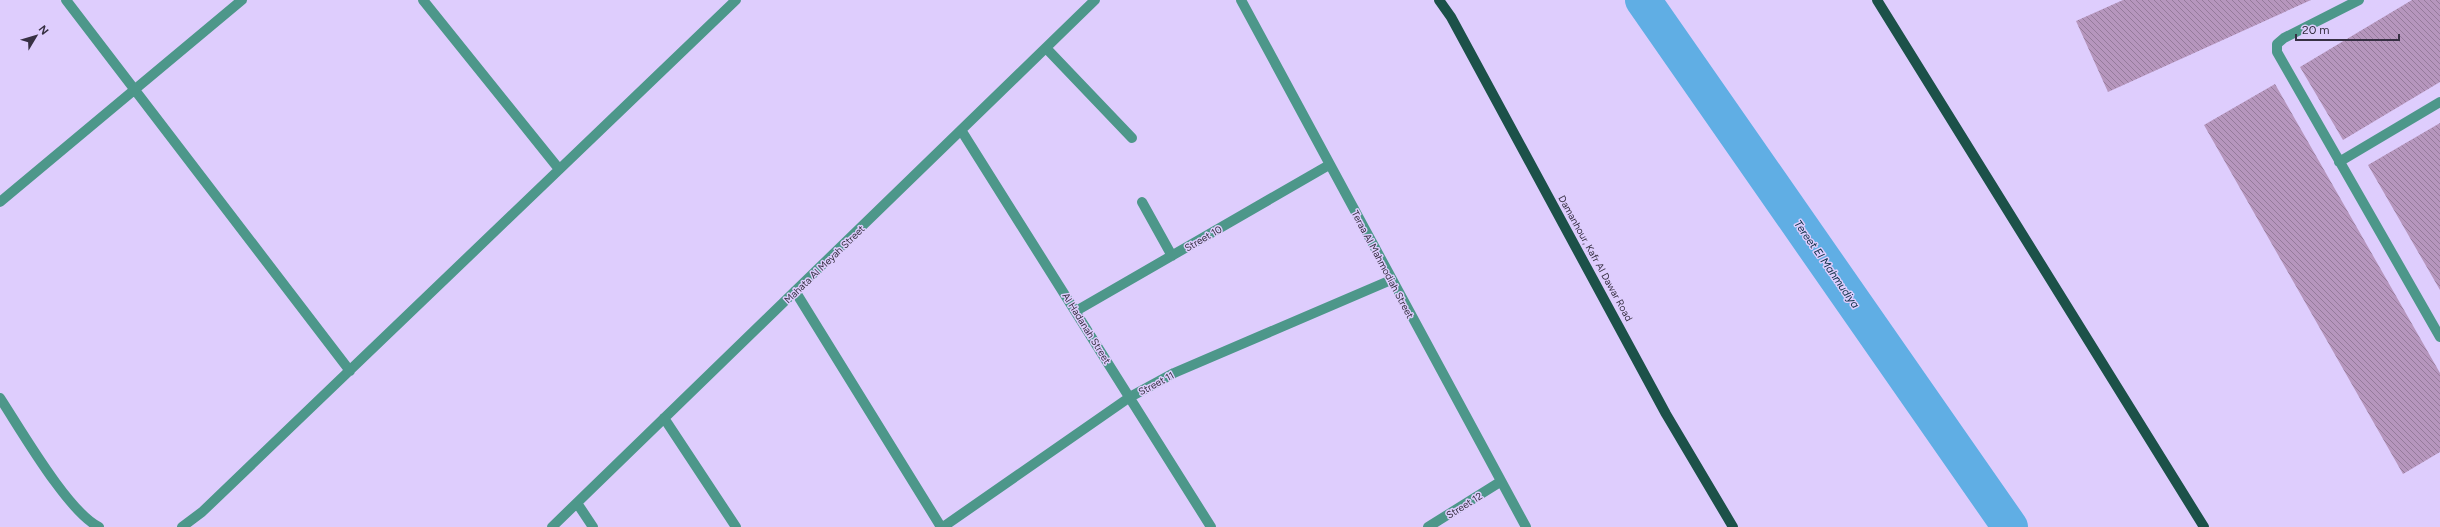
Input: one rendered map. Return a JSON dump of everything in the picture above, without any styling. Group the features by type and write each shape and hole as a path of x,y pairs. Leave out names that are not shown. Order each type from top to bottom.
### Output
{"main road":[{"name":"Damanhour, Kafr Al Dawar Road","path":"1439,0 1454,23 1666,414 1733,527"},
{"path":"1878,0 2204,527"}],"street":[{"path":"66,0 350,371"},
{"path":"0,202 136,91 242,0"},
{"path":"423,0 559,169"},
{"path":"182,527 202,512 736,0"},
{"name":"Mahata Al Meyah Street","path":"552,527 1095,0"},
{"name":"Teraa Al Mahmodiah Street","path":"1240,0 1500,482 1526,527"},
{"path":"2359,0 2290,35 2277,44 2280,59 2440,337"},
{"path":"1046,48 1132,138"},
{"path":"2339,162 2440,102"},
{"name":"Al Hadanah Street","path":"961,130 1211,527"},
{"name":"Street 10","path":"1076,311 1330,165"},
{"path":"1142,202 1172,256"},
{"name":"Street 11","path":"942,527 1130,397 1174,373 1391,280"},
{"path":"795,291 942,527"},
{"path":"0,398 68,498 88,522 99,527"},
{"path":"664,418 736,527"},
{"name":"Street 12","path":"1428,527 1500,482"},
{"path":"578,503 593,527"}],"building":[{"path":"2123,0 2311,0 2108,92 2076,21"},
{"path":"2412,0 2440,0 2440,82 2343,140 2300,67"},
{"path":"2275,84 2440,373 2440,452 2403,474 2204,125"},
{"path":"2440,123 2440,290 2368,165"}],"waterway":[{"name":"Tereet El Mahmudiya","path":"1643,0 2010,527"}]}
